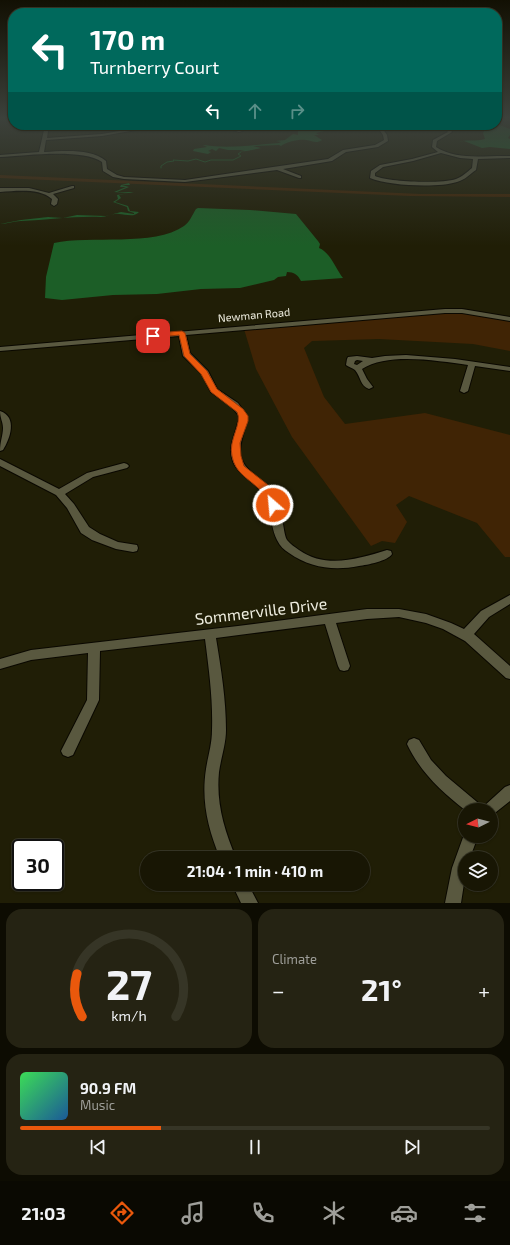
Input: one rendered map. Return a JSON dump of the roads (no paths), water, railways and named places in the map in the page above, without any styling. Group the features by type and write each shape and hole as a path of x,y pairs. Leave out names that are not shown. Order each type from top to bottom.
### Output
{"street":[{"path":"103,161 105,170 109,174 124,178 139,180 190,181 325,161"},
{"path":"407,161 379,167 373,172 372,177 383,181 434,183 454,181 460,179 474,169 475,161"},
{"path":"279,169 299,177"},
{"path":"0,190 34,191 49,194 72,187"},
{"path":"49,194 55,199 54,204"},
{"name":"Newman Road","path":"0,349 445,311 462,311 510,319"},
{"path":"182,333 186,354 204,373 214,390 235,405 243,416 240,432 235,443 236,456 240,467 264,488 268,494 277,517 283,543 296,554 312,561 327,564 347,565 373,560 387,554"},
{"path":"369,387 363,380 358,368 363,362 369,360 426,358 452,359 510,369"},
{"path":"464,391 472,363"},
{"path":"0,414 3,416 7,424 7,436 0,448"},
{"path":"0,462 59,493 71,506 85,530 96,537 116,545 133,548"},
{"path":"59,493 90,475 124,466"},
{"path":"466,636 485,614 510,599"},
{"name":"Sommerville Drive","path":"0,664 31,655 367,614 399,613 426,619 466,636 478,644 510,674"},
{"path":"329,619 344,666"},
{"path":"210,634 219,705 219,733 212,776 211,800 213,820 218,837 225,851"},
{"path":"68,751 93,700 94,647"},
{"path":"414,744 422,759 432,772 469,803"},
{"path":"497,803 510,792"},
{"path":"452,903 463,854 468,843"},
{"path":"244,891 250,903"}],"waterway":[{"path":"161,168 161,166 167,162 173,161"},
{"path":"202,161 208,161"}]}
